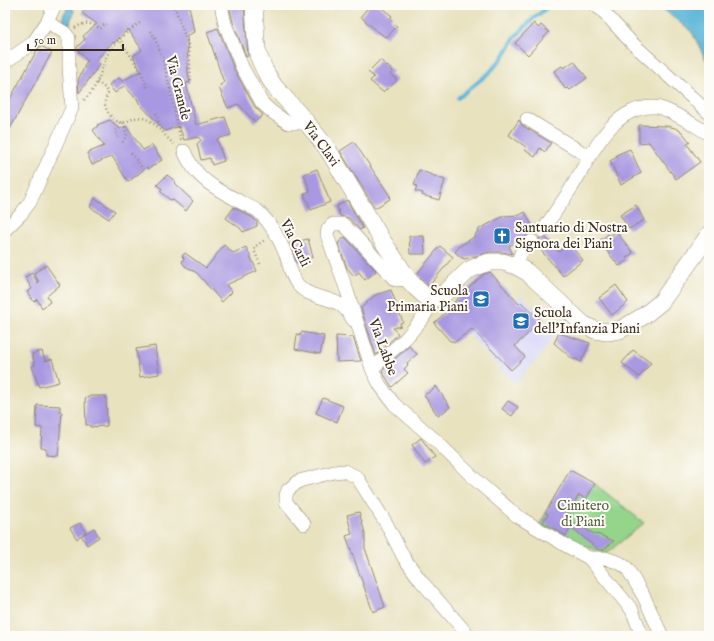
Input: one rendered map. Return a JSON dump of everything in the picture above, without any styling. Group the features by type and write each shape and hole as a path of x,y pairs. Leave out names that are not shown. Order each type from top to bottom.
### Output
{"main road":[{"name":"Via Clavi","path":"254,5 258,55 265,72 274,86 327,148 382,240 408,279 425,296 435,298"},
{"path":"435,298 446,292 469,270 490,262 503,262 516,266 527,272 583,324 595,330 607,332 620,330 661,302 709,235"}],"street":[{"path":"5,62 33,43 47,22 55,5"},
{"path":"221,5 225,24 242,67 262,103 272,112 288,122 307,123"},
{"path":"595,5 602,10 631,42 709,113"},
{"path":"5,230 30,202 72,108 69,67 69,38 64,32 47,22"},
{"path":"543,231 570,189 588,156 604,135 619,119 633,110 645,107 656,107 666,110 709,134"},
{"path":"527,118 588,156"},
{"name":"Via Carli","path":"184,151 190,164 201,177 225,194 259,212 274,232 298,285 315,296 331,300 342,306 360,329"},
{"name":"Via Labbe","path":"408,279 396,280 343,224 336,223 328,229 327,236 360,329 372,369 380,385 394,404 517,516 589,558 632,610 642,636"},
{"path":"516,266 521,253 532,241"},
{"path":"372,369 406,338 423,318 435,298"},
{"path":"304,524 286,502 288,490 299,481 334,472 344,471 357,477 386,523 408,564 469,636"},
{"name":"Via Labbe","path":"589,558 605,558 620,563 627,568 644,597 662,636"}],"path":[{"path":"170,89 191,83 189,48 174,5"},
{"path":"72,108 86,99 97,82 110,50 129,30 141,22"},
{"path":"69,38 73,30 86,23 94,24 100,29 107,24"},
{"name":"Via Grande","path":"151,31 170,89 175,118 184,151"},
{"path":"120,39 141,72 148,89"},
{"path":"97,82 105,88 108,93 105,108 116,120 122,122 137,117 153,122 167,138 184,151"},
{"path":"156,113 161,131"},
{"path":"117,137 116,131 122,122"},
{"path":"122,122 127,134 123,142 124,144"},
{"path":"131,154 144,170"},
{"path":"260,264 254,250 256,246 274,232"}],"shaded area":[{"path":"488,271 516,300 521,295 557,331 541,355 515,384 482,350 464,327 460,317 451,307 454,302"}],"green space":[{"name":"Cimitero di Piani","path":"595,484 644,523 608,552 602,555 591,548 572,543 539,526 546,513"}],"water":[{"path":"658,5 709,5 709,66 692,32"},
{"path":"68,7 74,10 73,16 70,24 64,25 63,16"}],"building":[{"path":"88,5 118,5 121,10 125,5 171,5 173,8 180,5 189,5 194,32 187,36 188,74 190,82 186,83 196,125 225,117 231,135 217,139 224,161 212,165 210,158 201,160 197,144 201,140 198,137 184,140 179,126 165,131 124,85 115,93 109,85 119,78 122,81 141,71 133,56 142,50 128,29 96,60 100,64 79,93 78,80 87,61 77,47 85,39 83,36 97,24 82,13"},
{"path":"229,5 244,5 248,56 246,57 233,22"},
{"path":"370,5 378,5 392,16 390,19 397,26 387,37 365,21 361,16"},
{"path":"534,23 538,28 541,25 549,32 528,55 515,43"},
{"path":"218,28 235,71 255,107 263,115 255,122 238,104 228,108 219,88 221,87 220,85 224,83 207,32"},
{"path":"41,46 52,52 5,138 5,108 37,50"},
{"path":"380,60 393,71 390,74 397,80 383,92 370,81 374,77 368,72"},
{"path":"574,61 587,78 570,90 568,88 565,89 554,71 562,66 564,68"},
{"path":"110,120 120,129 126,126 143,150 152,145 162,160 148,169 147,167 128,182 112,156 92,165 87,153 104,146 93,130 98,126 97,125"},
{"path":"519,120 523,126 551,143 545,152 540,148 535,157 525,150 526,147 509,135"},
{"path":"639,125 666,126 675,128 682,132 690,142 687,144 700,162 676,179 649,142 639,143"},
{"path":"354,142 390,196 390,199 375,208 340,151"},
{"path":"630,149 641,173 621,185 610,161 617,157 616,155"},
{"path":"317,169 330,202 311,210 304,194 310,191 304,174"},
{"path":"419,170 445,180 439,200 422,195 423,193 415,191 417,186 414,185"},
{"path":"167,175 175,181 174,183 193,201 186,211 160,191 162,189 157,185"},
{"path":"95,198 115,211 109,219 90,207"},
{"path":"347,200 363,228 360,230 349,218 340,216 337,206"},
{"path":"636,205 644,220 629,229 620,215"},
{"path":"234,207 253,218 257,222 257,226 243,232 226,218"},
{"name":"Santuario di Nostra Signora dei Piani","path":"525,212 533,227 538,224 535,231 536,234 529,234 522,240 509,246 512,254 490,252 465,259 455,252 460,246 474,237 479,229 504,216 520,215"},
{"path":"616,231 633,253 626,258 628,260 619,266 599,241 608,234 610,236"},
{"path":"409,236 424,236 425,254 410,254"},
{"path":"345,237 376,271 365,280 359,272 354,276 347,268 338,243"},
{"path":"539,238 546,238 559,252 569,244 583,260 563,276 538,247 537,248 540,243"},
{"path":"308,239 313,257 297,263 290,243"},
{"path":"224,245 233,253 246,247 257,271 226,285 232,292 222,302 197,273 185,266 182,262 184,258 182,256 185,253 206,268"},
{"path":"440,246 453,257 429,286 417,274"},
{"path":"46,265 60,285 47,296 50,302 42,308 37,299 34,302 27,292 32,289 25,277 32,273 38,283 39,282 34,273"},
{"path":"490,272 519,304 521,302 541,321 515,346 525,357 511,370 472,329 455,342 450,341 434,323 484,274"},
{"path":"616,285 628,302 612,315 599,298"},
{"path":"391,290 403,322 400,323 401,326 393,328 398,334 376,355 361,308 375,295"},
{"path":"301,332 324,336 320,354 295,349 297,334 301,335"},
{"path":"559,333 590,343 581,362 575,359 574,360 554,343"},
{"path":"336,336 353,337 361,361 337,362"},
{"path":"155,346 159,374 140,377 136,349"},
{"path":"409,346 417,354 407,363 408,365 404,369 408,373 392,387 382,371"},
{"path":"633,350 651,363 639,377 622,363"},
{"path":"42,351 45,361 52,359 59,382 39,387 32,366 35,365 32,354"},
{"path":"436,386 450,407 438,416 424,395"},
{"path":"90,396 106,396 107,426 90,427 90,425 86,425 85,399"},
{"path":"323,398 343,406 337,422 316,413"},
{"path":"508,401 518,407 512,416 502,409"},
{"path":"37,405 60,406 60,412 62,412 58,456 46,455 46,448 41,447 42,428 36,427"},
{"path":"421,438 435,457 425,464 412,445"},
{"path":"570,470 595,484 586,499 579,495 565,518 573,521 566,536 543,522 548,514 545,513"},
{"path":"359,512 365,533 365,548 385,607 373,612 346,536 352,534 347,515"},
{"path":"80,523 86,532 82,535 94,528 99,537 87,545 81,535 77,539 70,528"},
{"path":"573,523 597,535 614,541 603,550 599,550 571,527"}],"waterway":[{"path":"458,98 489,73 503,57 515,37 534,18 550,5"}],"place":[{"name":"Santuario di Nostra Signora dei Piani","path":"502,236"},
{"name":"Scuola Primaria Piani","path":"481,299"},
{"name":"Scuola dell'Infanzia Piani","path":"521,321"}]}
